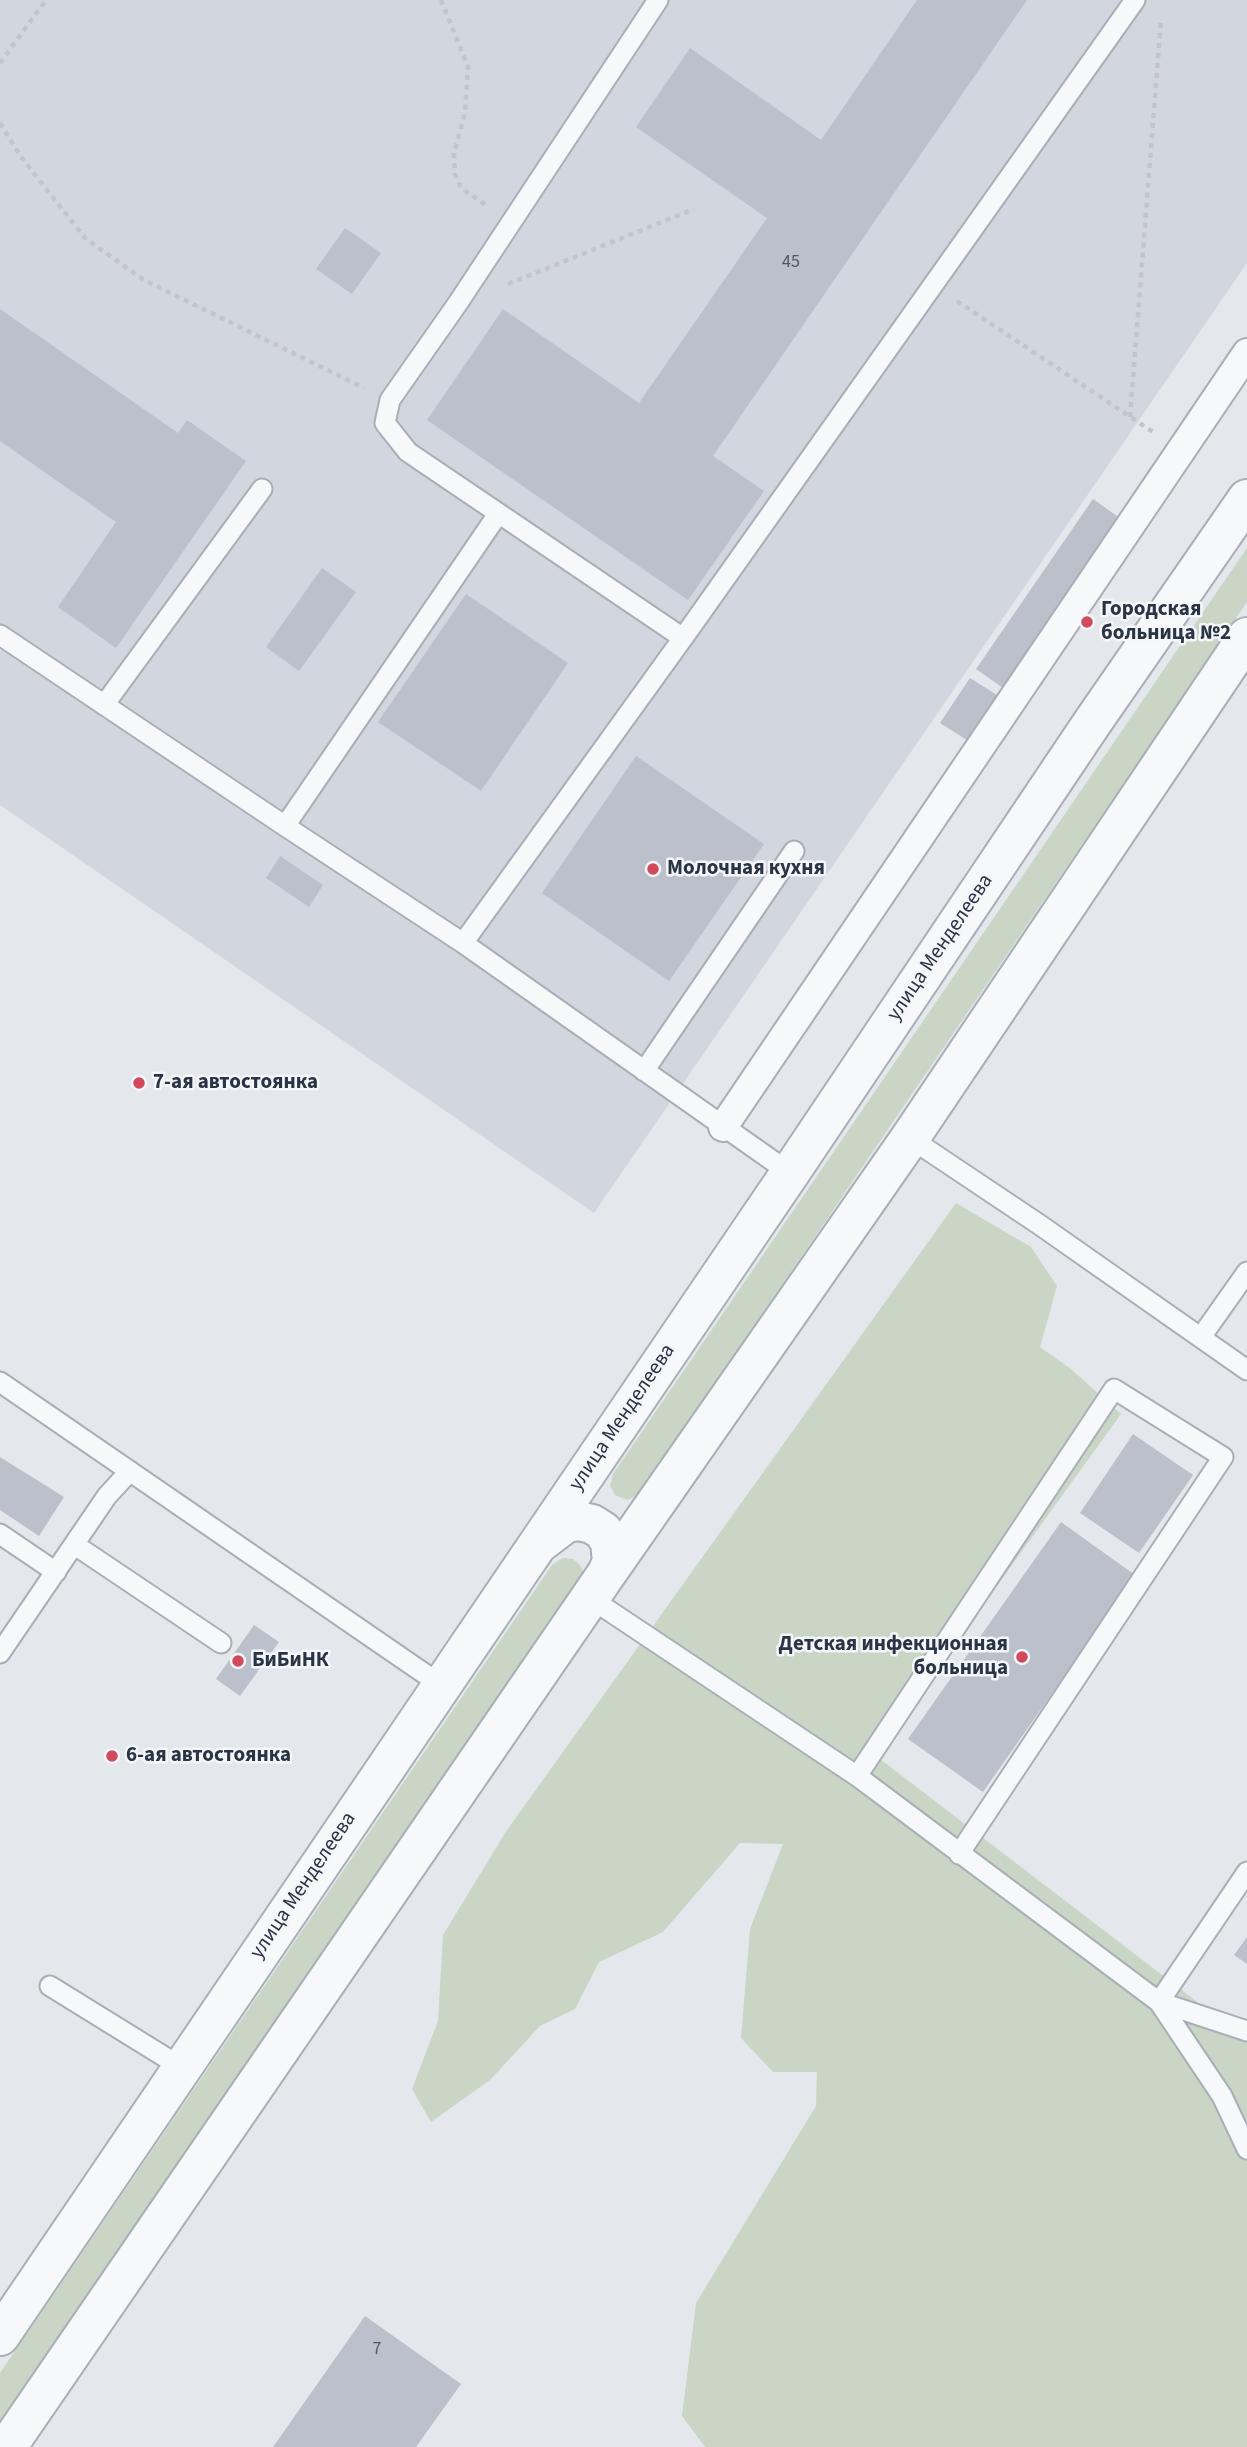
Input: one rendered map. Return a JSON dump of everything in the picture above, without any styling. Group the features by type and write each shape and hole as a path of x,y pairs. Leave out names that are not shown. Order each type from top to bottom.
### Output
{"street":[{"path":"723,1127 1247,353"},
{"name":"улица Менделеева","path":"0,2336 790,1173 1092,723 1247,499"},
{"path":"7,2447 598,1585 910,1138 1247,637"},
{"path":"536,1545 566,1524 579,1521 592,1524 603,1531 610,1542 612,1561 598,1585"}],"lane":[{"path":"658,0 458,303 390,400 385,423 408,452 684,638"},
{"path":"463,943 684,638 1135,0"},
{"path":"104,705 262,489"},
{"path":"285,826 498,514"},
{"path":"0,635 463,943 790,1173"},
{"path":"643,1071 794,851"},
{"path":"910,1138 1247,1370"},
{"path":"1201,1337 1247,1272"},
{"path":"0,1382 441,1685"},
{"path":"857,1776 1114,1389 1223,1457 959,1854"},
{"path":"0,1653 107,1496 130,1471"},
{"path":"0,1534 56,1572"},
{"path":"75,1545 221,1643"},
{"path":"598,1585 1158,2002 1247,2031"},
{"path":"1158,2002 1247,1872"},
{"path":"50,1986 181,2067"},
{"path":"1158,2002 1222,2096 1247,2150"}],"path":[{"path":"0,63 47,0"},
{"path":"441,0 468,67 465,112 454,154 455,174 461,188 511,223"},
{"path":"1130,417 1161,19"},
{"path":"0,123 21,157 85,238 104,252 144,280 390,400"},
{"path":"458,303 694,209"},
{"path":"933,284 1180,450"}],"shaded area":[{"path":"0,0 1247,0 1247,263 594,1213 0,805"}],"green space":[{"path":"1247,548 1247,602 639,1495 627,1500 615,1495 610,1486 613,1474"},
{"path":"956,1203 1031,1247 1057,1286 1040,1347 1071,1369 1121,1414 942,1662 880,1759 1247,2040 1247,2447 705,2447 682,2416 696,2303 816,2106 817,2072 773,2072 741,2038 750,1929 783,1844 740,1843 663,1932 599,1962 575,2009 540,2026 490,2080 431,2122 412,2089 438,2021 443,1935 507,1830"},
{"path":"563,1558 573,1559 580,1565 583,1571 580,1584 0,2420 0,2373 552,1565"}],"building":[{"path":"917,0 1027,0 713,456 764,491 688,600 427,420 503,309 639,403 767,218 636,127 690,48 821,140"},
{"path":"345,228 381,253 352,294 316,269"},
{"path":"0,309 178,433 187,420 246,461 116,648 58,607 116,522 0,441"},
{"path":"1093,499 1124,521 1006,690 976,669"},
{"path":"322,568 356,592 299,671 266,647"},
{"path":"466,594 568,663 481,791 378,722"},
{"path":"970,678 1000,697 970,742 940,723"},
{"name":"Молочная кухня","path":"636,756 764,844 669,981 542,893"},
{"path":"280,856 323,885 309,907 266,878"},
{"path":"1133,1434 1193,1475 1139,1553 1080,1513"},
{"path":"0,1457 64,1497 39,1536 0,1510"},
{"name":"Детская инфекционная больница","path":"1061,1522 1135,1575 983,1792 908,1739"},
{"path":"254,1625 279,1642 240,1696 216,1679"},
{"path":"1247,1937 1247,1964 1234,1955"},
{"path":"365,2316 461,2384 416,2447 273,2447"}],"place":[{"name":"Городская больница №2","path":"1087,622"},
{"name":"Молочная кухня","path":"653,869"},
{"name":"7-ая автостоянка","path":"139,1083"},
{"name":"Детская инфекционная больница","path":"1022,1657"},
{"name":"БиБиНК","path":"238,1661"},
{"name":"6-ая автостоянка","path":"112,1756"}]}
